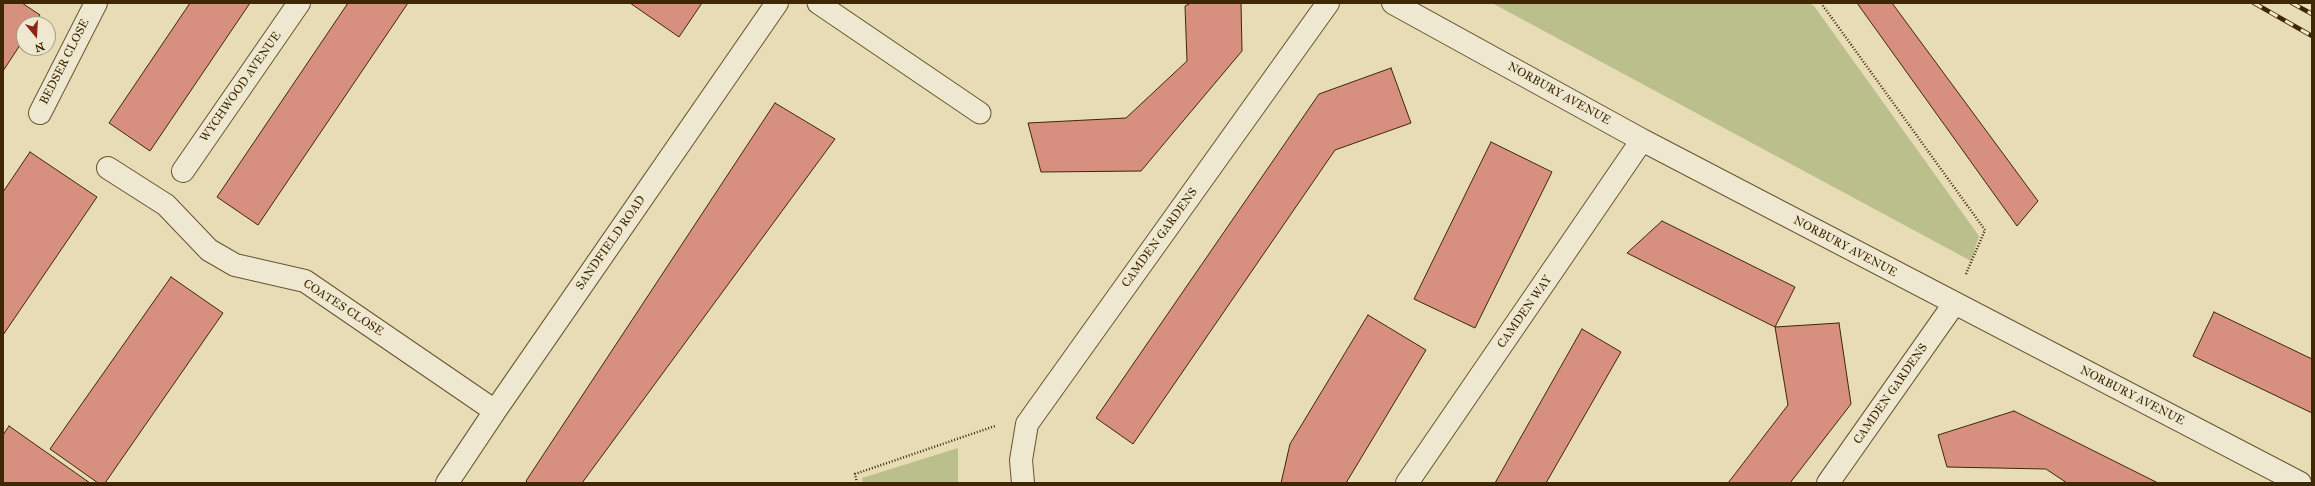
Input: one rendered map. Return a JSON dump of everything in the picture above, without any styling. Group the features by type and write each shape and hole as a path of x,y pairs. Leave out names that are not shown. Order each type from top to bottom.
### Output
{"street":[{"name":"WYCHWOOD AVENUE","path":"183,171 299,3"},
{"name":"SANDFIELD ROAD","path":"448,483 495,411 777,3"},
{"name":"CAMDEN GARDENS","path":"1023,483 1021,460 1026,424 1328,3"},
{"name":"NORBURY AVENUE","path":"1393,3 1642,140 1954,304 2300,483"},
{"name":"BEDSER CLOSE","path":"40,113 87,6"},
{"name":"CAMDEN WAY","path":"1407,483 1642,140"},
{"name":"COATES CLOSE","path":"108,168 166,205 209,250 234,265 305,281 495,411"},
{"name":"CAMDEN GARDENS","path":"1828,483 1954,304"}],"lane":[{"path":"818,3 980,113"}],"path":[{"path":"1821,3 1985,230 1954,304"},
{"path":"857,483 855,474 998,424 1026,424"}],"green space":[{"path":"1492,3 1809,3 1814,6 1979,236 1971,261"},
{"path":"958,448 958,483 863,483 862,478"}],"building":[{"path":"3,3 22,3 40,15 16,16 16,51 3,71"},
{"path":"190,3 250,3 150,151 109,123"},
{"path":"348,3 408,3 258,225 217,197"},
{"path":"630,3 702,3 679,37"},
{"path":"1191,3 1241,3 1242,51 1141,171 1041,172 1028,123 1126,118 1187,61 1185,6"},
{"path":"1857,3 1892,3 2038,201 2017,226"},
{"path":"1391,68 1411,123 1335,150 1133,444 1096,418 1319,94"},
{"path":"775,103 835,139 582,483 528,483 526,481"},
{"path":"1491,142 1552,172 1475,328 1414,299"},
{"path":"30,152 97,197 3,335 3,192"},
{"path":"1662,221 1795,287 1775,327 1627,253"},
{"path":"171,277 223,313 105,483 98,483 50,449"},
{"path":"2214,312 2312,359 2312,413 2193,356"},
{"path":"1368,315 1426,350 1346,483 1281,483 1290,444"},
{"path":"1839,323 1851,404 1790,483 1728,483 1788,405 1775,327"},
{"path":"1582,329 1621,352 1546,483 1495,483"},
{"path":"2014,411 2158,483 2067,483 2046,469 1947,467 1938,435"},
{"path":"9,426 90,483 3,483 3,435"}],"railway":[{"path":"2254,3 2312,36"},
{"path":"2292,3 2312,14"}]}
